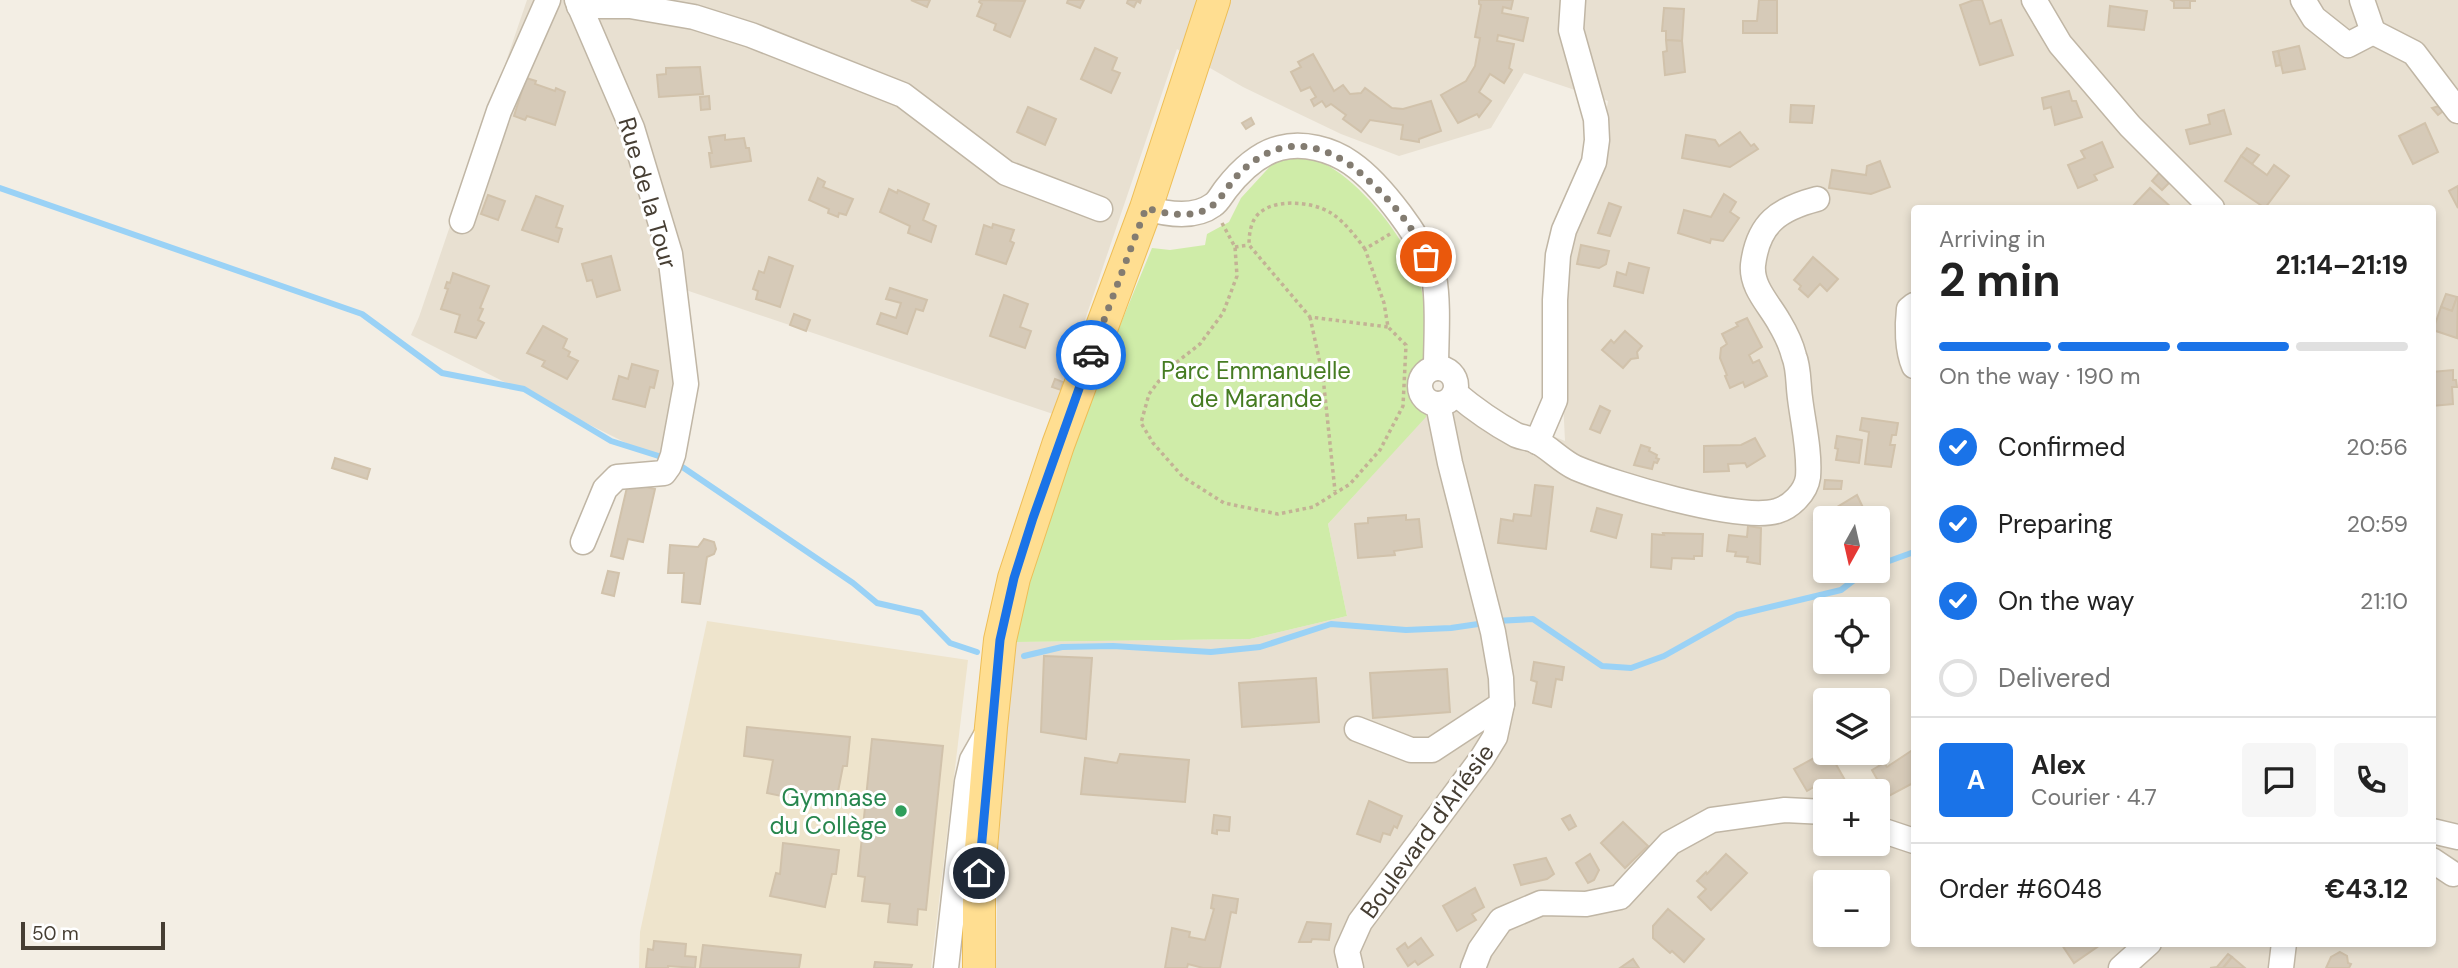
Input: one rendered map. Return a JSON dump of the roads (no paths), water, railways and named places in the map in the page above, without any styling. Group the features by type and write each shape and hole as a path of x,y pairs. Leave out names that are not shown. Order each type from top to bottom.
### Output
{"main road":[{"path":"979,968 979,873 991,727 1000,640 1014,578 1058,445 1146,208 1214,0"}],"street":[{"path":"462,221 499,111 548,0"},
{"path":"1537,442 1555,400 1558,255 1564,230 1594,162 1597,140 1596,119 1571,30 1573,0"},
{"path":"2034,0 2060,44 2130,126 2209,205"},
{"path":"2303,0 2314,18 2348,45 2373,32"},
{"path":"2362,0 2373,32 2414,53 2458,111"},
{"name":"Rue de la Tour","path":"583,542 606,489 617,477 664,473 671,460 686,384 670,254 632,128 578,3 630,6 694,17 751,34 903,95 1006,173 1100,209"},
{"path":"1146,208 1165,214 1186,214 1213,205 1237,175 1258,157 1280,148 1307,145 1351,163 1385,196 1418,237 1434,277 1436,368 1447,369 1456,382 1446,398 1520,437 1537,442 1557,458 1577,468 1658,495 1749,512 1776,511 1793,503 1808,480 1807,450 1795,357 1779,322 1756,287 1753,268 1757,242 1774,217 1793,206 1817,199"},
{"path":"1911,307 1908,322 1911,350"},
{"name":"Boulevard d'Arlésie","path":"1351,968 1347,951 1360,922 1482,758 1495,737 1502,704 1501,678 1491,625 1450,463 1446,398"},
{"path":"1357,729 1411,750 1432,750 1502,704"},
{"path":"946,968 967,782 972,760 991,727"},
{"path":"1473,968 1480,950 1501,919 1541,902 1586,904 1620,897 1670,843 1712,820 1786,810 1813,811"},
{"path":"2436,832 2458,837"},
{"path":"1890,833 1911,840"},
{"path":"2436,863 2453,874"},
{"path":"2121,968 2145,947"},
{"path":"2281,968 2284,947"}],"waterway":[{"path":"0,188 362,314 442,373 524,389 611,441 665,458"},
{"path":"675,462 853,583 877,603 921,613 950,643 977,652"},
{"path":"1890,561 1911,553"},
{"path":"1496,621 1533,619 1602,666 1631,668 1664,656 1737,615 1841,590 1850,583"},
{"path":"1024,656 1062,647 1113,646 1211,652 1260,647 1331,624 1406,630 1485,623"}],"place":[{"name":"Gymnase du Collège","path":"901,811"}],"park label":[{"name":"Parc Emmanuelle de Marande","path":"1256,384"}]}
